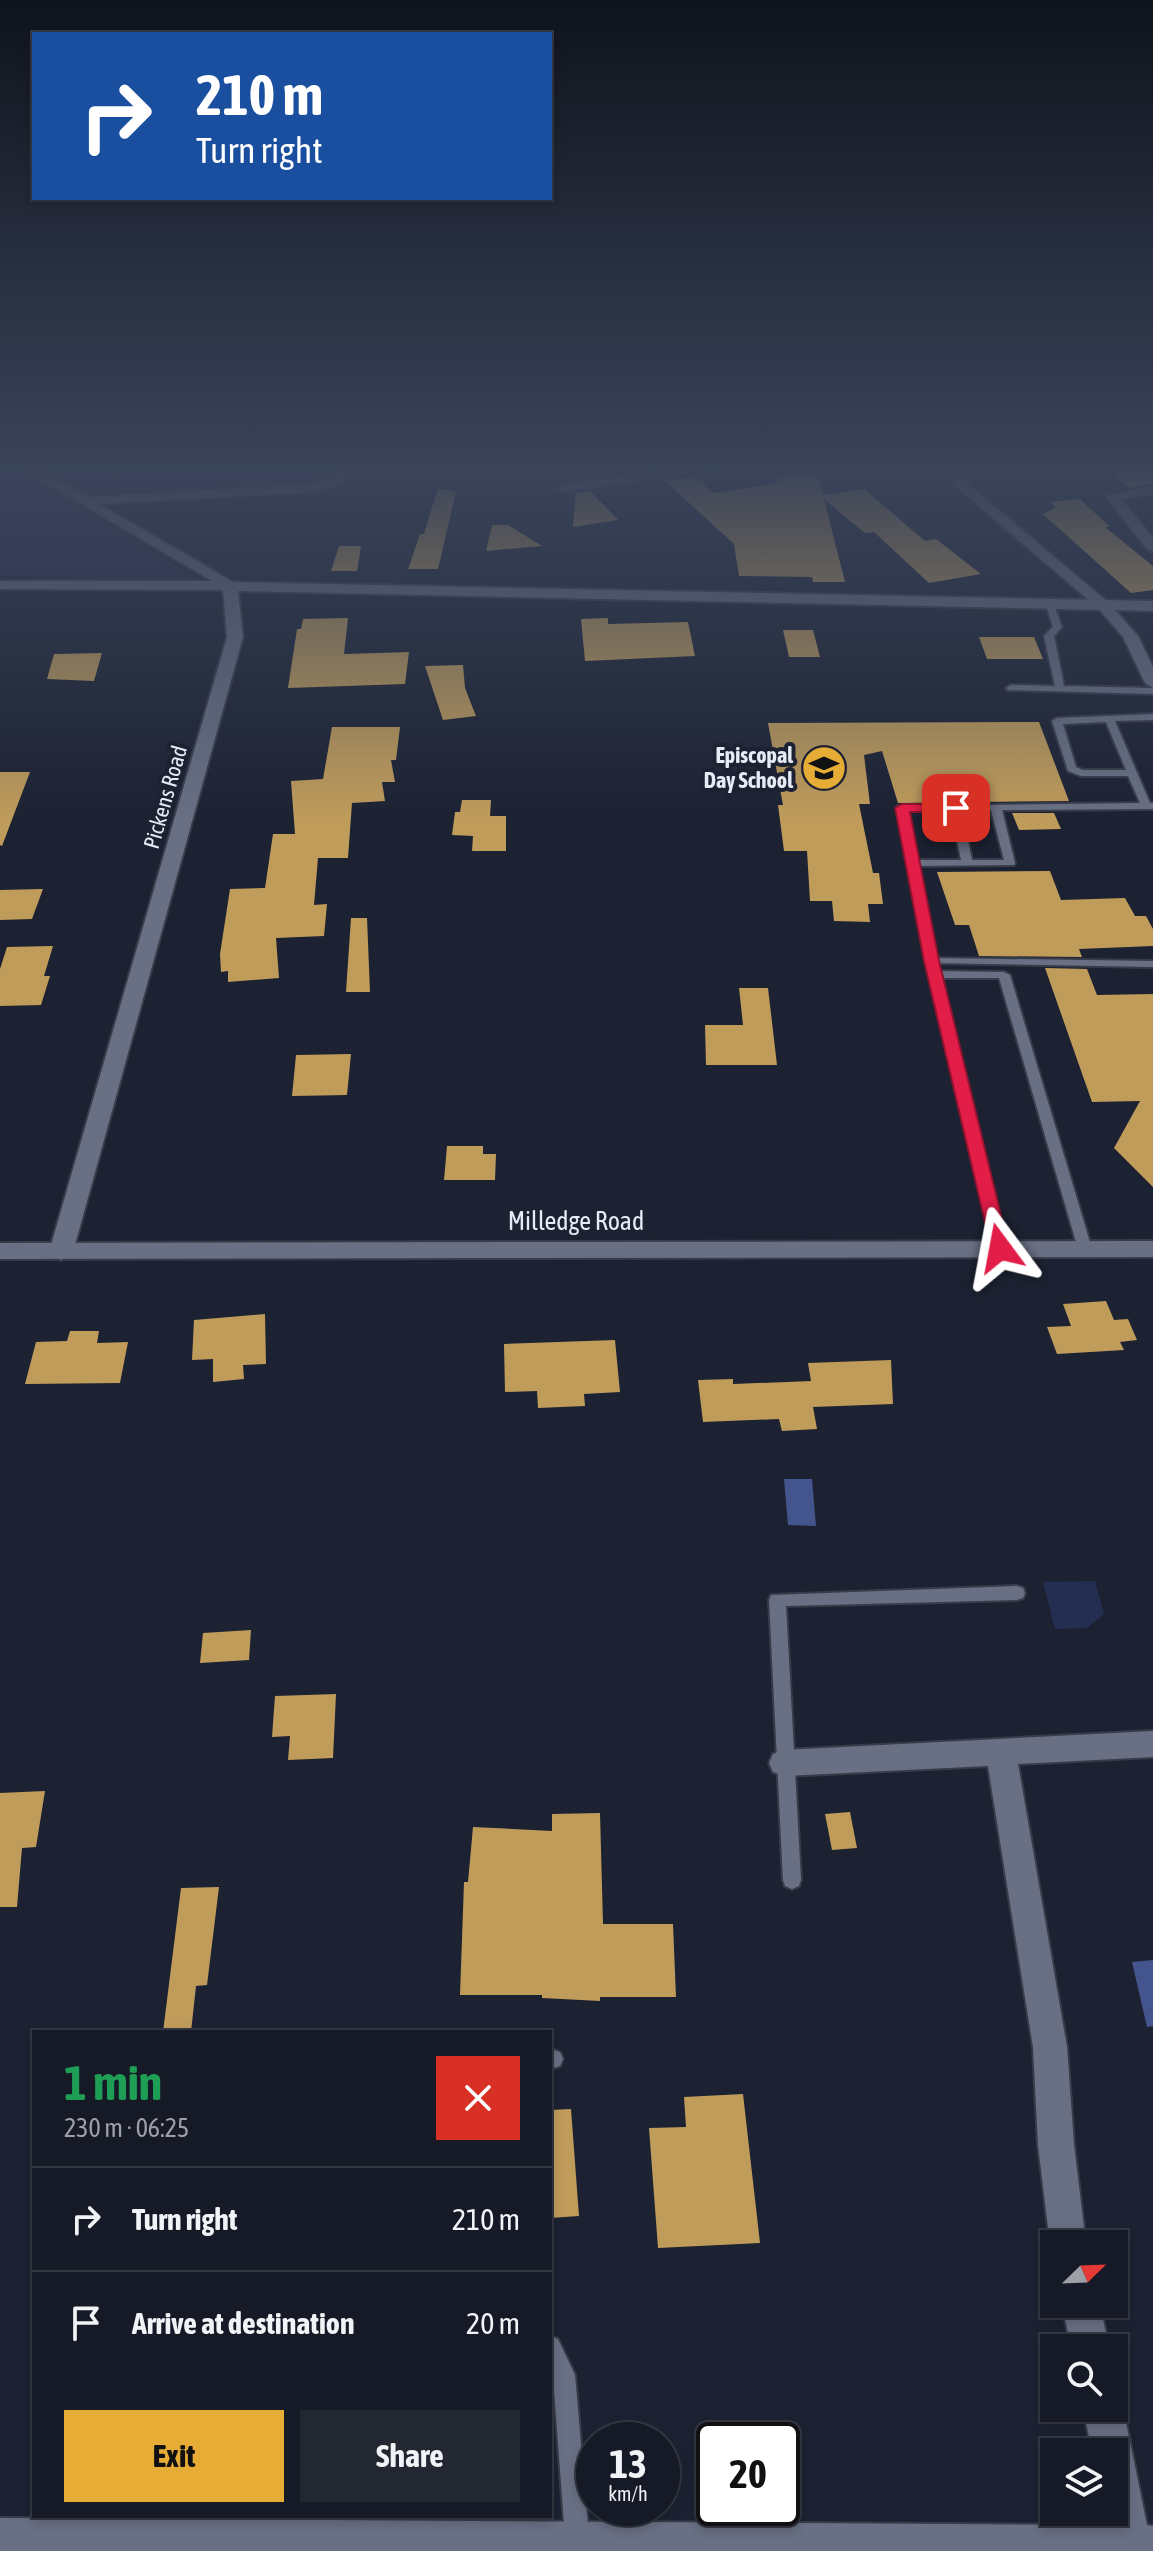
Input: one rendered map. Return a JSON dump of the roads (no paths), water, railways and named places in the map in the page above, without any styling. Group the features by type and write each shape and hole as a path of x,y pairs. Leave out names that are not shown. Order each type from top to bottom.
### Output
{"street":[{"path":"225,583 230,586"},
{"path":"1077,583 1104,606 1130,636 1153,683"},
{"path":"0,585 230,586 1153,606"},
{"name":"Pickens Road","path":"61,1252 235,637 230,586"},
{"name":"Milledge Road","path":"0,1251 1153,1249"},
{"path":"784,1763 1153,1745"},
{"path":"1001,1752 1050,2047 1067,2230"},
{"path":"0,2538 1142,2546 1128,2504"}],"lane":[{"path":"1050,605 1058,627 1049,636 1060,689"},
{"path":"1011,688 1153,691"},
{"path":"1131,773 1081,773 1072,769 1057,721 1153,717"},
{"path":"1000,1248 933,968 902,808 1149,806 1131,773 1109,718"},
{"path":"956,808 967,863"},
{"path":"913,863 1010,863 996,808"},
{"path":"933,968 1153,964"},
{"path":"933,968 1004,975 1085,1249"},
{"path":"792,1880 777,1600 1017,1593"},
{"path":"552,2351 564,2375 577,2542"}],"place":[{"name":"Episcopal Day School","path":"824,768"}]}
